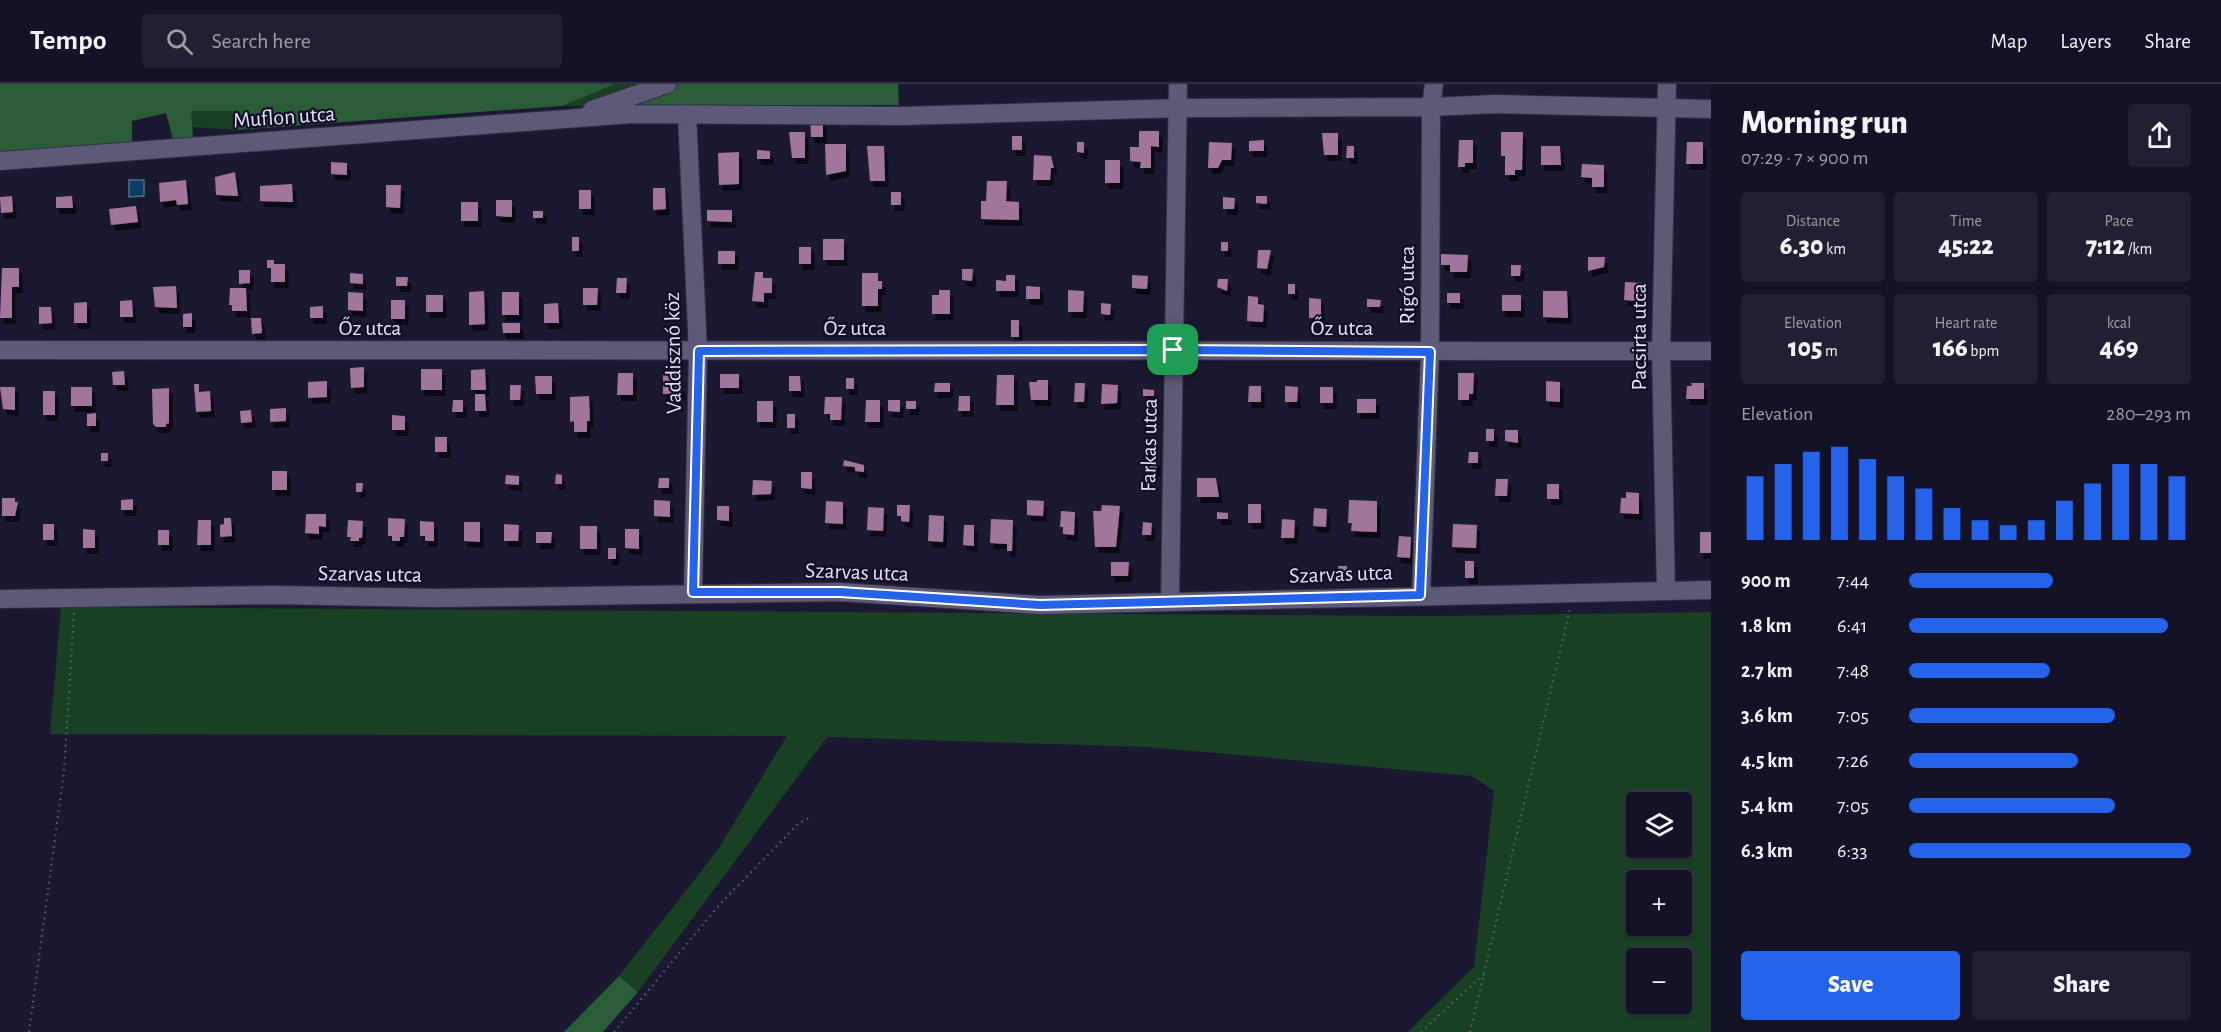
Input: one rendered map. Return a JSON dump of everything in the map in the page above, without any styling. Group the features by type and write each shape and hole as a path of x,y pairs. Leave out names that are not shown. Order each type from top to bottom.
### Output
{"street":[{"name":"Muflon utca","path":"571,118 667,84"},
{"name":"Farkas utca","path":"1170,602 1178,84"},
{"name":"Rigó utca","path":"1420,595 1430,352 1431,107 1434,84"},
{"name":"Pacsirta utca","path":"1666,591 1661,351 1667,84"},
{"name":"Muflon utca","path":"0,161 571,118 687,114 903,116 1179,108 1431,107 1495,104 1711,109"},
{"name":"Vaddisznó köz","path":"687,114 699,351 693,592"},
{"name":"Őz utca","path":"0,350 1711,351"},
{"name":"Szarvas utca","path":"0,599 273,595 436,598 693,592 840,592 1040,605 1420,595 1568,595 1711,590"}],"path":[{"path":"1470,1032 1496,915 1569,619 1568,595"},
{"path":"30,1032 64,771 75,599"},
{"path":"614,1032 720,904 798,824 811,817"},
{"path":"1421,1032 1484,974"}],"green space":[{"path":"0,84 615,84 562,106 237,130 232,111 191,111 193,137 173,139 166,113 132,121 132,142 0,153"},
{"path":"615,84 653,84 600,106 562,106"},
{"path":"653,84 898,84 899,105 600,106"},
{"path":"190,111 232,111 237,130 192,127"},
{"path":"61,607 1434,616 1711,612 1711,1032 1408,1032 1474,967 1494,791 1472,776 1148,747 827,737 638,992 619,976 717,851 787,736 50,734"},
{"path":"619,976 638,992 603,1032 564,1032"}],"water":[{"path":"129,180 144,180 144,196 129,197"}],"building":[{"path":"810,119 823,119 823,137 811,137"},
{"path":"1139,131 1159,131 1159,147 1151,146 1151,168 1140,168 1141,162 1130,161 1130,147 1139,147"},
{"path":"789,132 805,132 805,158 792,158"},
{"path":"1501,132 1523,132 1522,170 1515,170 1515,175 1505,175 1505,156 1501,156"},
{"path":"1322,133 1338,133 1338,155 1324,155"},
{"path":"1012,136 1022,136 1022,150 1012,150"},
{"path":"1264,140 1264,151 1249,151 1249,141"},
{"path":"1459,140 1473,140 1473,163 1465,163 1465,167 1458,167"},
{"path":"1077,142 1084,142 1084,153 1077,152"},
{"path":"1209,142 1232,143 1231,160 1222,160 1218,168 1208,168"},
{"path":"1687,142 1703,142 1703,164 1686,164"},
{"path":"825,144 846,144 846,171 826,175"},
{"path":"867,146 884,146 885,181 870,181"},
{"path":"1347,146 1354,146 1354,158 1346,158"},
{"path":"1541,146 1560,146 1561,165 1541,165"},
{"path":"757,150 770,151 770,159 757,159"},
{"path":"739,152 739,184 719,185 718,153"},
{"path":"1034,155 1051,156 1054,168 1051,168 1050,180 1033,180"},
{"path":"1105,160 1120,160 1120,183 1105,183"},
{"path":"331,162 347,163 347,175 331,174"},
{"path":"1582,164 1604,165 1604,187 1592,187 1592,178 1581,177"},
{"path":"235,172 238,196 216,195 215,177"},
{"path":"186,180 188,204 177,205 176,200 160,202 159,183"},
{"path":"987,181 1007,181 1006,201 1019,202 1019,220 981,219 981,201 986,201"},
{"path":"292,184 293,202 260,201 260,186"},
{"path":"386,185 401,185 400,208 386,207"},
{"path":"653,188 665,188 666,209 653,210"},
{"path":"579,190 591,190 591,209 579,209"},
{"path":"891,192 901,192 901,205 891,205"},
{"path":"12,196 13,212 1,213 0,197"},
{"path":"72,196 73,208 56,208 56,197"},
{"path":"1256,196 1267,196 1267,204 1256,203"},
{"path":"1223,197 1235,198 1234,209 1223,209"},
{"path":"496,200 512,200 512,217 496,216"},
{"path":"461,202 478,202 478,221 461,221"},
{"path":"136,206 138,222 111,225 109,209"},
{"path":"707,210 732,210 732,222 707,221"},
{"path":"533,211 543,211 543,218 533,218"},
{"path":"572,237 579,237 579,251 572,251"},
{"path":"823,239 844,239 844,260 823,260"},
{"path":"1221,242 1228,242 1228,251 1221,251"},
{"path":"799,247 811,247 811,264 799,264"},
{"path":"1258,250 1271,250 1267,269 1257,268"},
{"path":"718,251 735,251 735,264 718,264"},
{"path":"1441,254 1468,255 1467,272 1450,272 1450,265 1441,265"},
{"path":"1588,257 1605,257 1604,267 1588,271"},
{"path":"267,260 274,260 274,264 285,264 285,282 271,282 271,268 267,268"},
{"path":"1511,265 1521,265 1520,276 1511,276"},
{"path":"2,268 19,268 19,287 12,287 12,318 0,318"},
{"path":"962,269 973,269 972,281 962,280"},
{"path":"239,270 250,270 250,283 239,284"},
{"path":"755,272 763,272 763,278 772,278 772,293 764,293 764,302 752,301"},
{"path":"350,273 363,274 363,284 350,283"},
{"path":"862,273 878,273 878,281 882,281 882,289 878,289 878,306 862,306"},
{"path":"1006,275 1015,275 1015,291 996,291 996,280 1006,281"},
{"path":"1132,275 1148,276 1147,289 1132,288"},
{"path":"396,277 408,277 407,286 396,286"},
{"path":"617,278 627,278 626,293 616,293"},
{"path":"1218,279 1228,279 1227,291 1217,287"},
{"path":"1625,282 1643,283 1643,296 1636,296 1636,301 1624,300"},
{"path":"1288,284 1295,284 1295,294 1288,294"},
{"path":"176,286 177,308 155,307 153,287"},
{"path":"1026,286 1040,287 1040,299 1026,299"},
{"path":"230,288 246,288 247,311 232,311 232,305 229,305"},
{"path":"583,288 598,288 597,305 583,305"},
{"path":"939,290 950,290 950,314 932,314 932,295 939,295"},
{"path":"1068,290 1084,291 1083,312 1068,312"},
{"path":"484,291 485,324 469,325 469,292"},
{"path":"1543,291 1567,291 1568,318 1543,317"},
{"path":"348,292 363,293 363,311 348,310"},
{"path":"502,292 519,292 519,315 502,315"},
{"path":"1447,293 1460,293 1460,303 1447,303"},
{"path":"426,295 443,295 443,312 426,312"},
{"path":"1502,295 1521,295 1521,311 1502,311"},
{"path":"1248,296 1258,297 1258,304 1264,305 1263,322 1247,321"},
{"path":"1309,298 1321,299 1321,318 1309,318"},
{"path":"1367,299 1381,300 1380,307 1367,307"},
{"path":"132,300 133,317 120,317 120,301"},
{"path":"391,300 405,300 405,319 391,319"},
{"path":"87,302 87,323 74,323 74,303"},
{"path":"558,303 559,323 544,323 544,304"},
{"path":"1101,303 1111,304 1110,315 1101,314"},
{"path":"323,306 323,318 310,318 310,307"},
{"path":"39,307 51,307 52,323 39,324"},
{"path":"192,313 192,327 183,327 183,314"},
{"path":"251,318 261,318 262,333 252,334"},
{"path":"1011,320 1019,320 1019,337 1011,337"},
{"path":"502,323 520,323 520,333 503,333"},
{"path":"364,367 364,387 351,388 350,368"},
{"path":"421,369 442,369 442,390 421,390"},
{"path":"485,369 486,390 471,390 471,370"},
{"path":"124,371 125,385 113,385 112,372"},
{"path":"663,372 678,372 678,385 682,385 682,394 663,394"},
{"path":"618,373 633,373 633,395 617,395"},
{"path":"1458,373 1474,373 1473,394 1469,394 1469,400 1458,400"},
{"path":"720,374 739,374 739,388 720,388"},
{"path":"997,375 1014,375 1014,405 996,405"},
{"path":"535,376 552,376 552,394 536,394"},
{"path":"789,376 800,376 801,391 789,391"},
{"path":"846,378 854,378 854,389 846,389"},
{"path":"1037,380 1048,380 1048,400 1031,400 1029,382 1037,382"},
{"path":"327,381 327,397 308,398 308,382"},
{"path":"1546,381 1560,382 1560,402 1546,401"},
{"path":"935,383 950,383 950,392 934,392"},
{"path":"1075,383 1085,383 1084,402 1074,402"},
{"path":"1691,383 1704,383 1704,399 1686,399 1687,386 1692,386"},
{"path":"194,384 199,384 199,392 210,391 211,411 196,412"},
{"path":"1102,384 1118,385 1117,403 1101,404"},
{"path":"510,385 521,385 520,400 510,400"},
{"path":"1249,386 1261,386 1261,402 1248,402"},
{"path":"1285,386 1298,387 1297,402 1285,402"},
{"path":"0,387 15,387 15,410 3,409"},
{"path":"71,387 92,387 92,406 71,406"},
{"path":"1320,387 1333,387 1333,403 1320,403"},
{"path":"169,388 169,423 166,427 156,427 153,424 152,389"},
{"path":"1143,389 1154,390 1154,396 1143,396"},
{"path":"43,391 55,391 55,415 43,415"},
{"path":"475,394 485,394 486,411 475,411"},
{"path":"589,396 590,421 587,421 587,432 574,432 574,421 570,422 570,397"},
{"path":"959,396 970,396 970,411 958,411"},
{"path":"825,397 842,397 841,420 830,420 830,414 824,414"},
{"path":"1357,399 1376,399 1376,413 1357,413"},
{"path":"453,400 463,400 463,412 452,412"},
{"path":"866,400 880,400 880,422 865,422"},
{"path":"888,400 900,400 900,412 888,411"},
{"path":"757,401 773,401 773,422 757,422"},
{"path":"906,401 916,401 916,409 906,409"},
{"path":"286,408 286,421 270,422 270,409"},
{"path":"251,410 252,422 241,423 240,411"},
{"path":"96,413 96,426 87,426 87,414"},
{"path":"787,414 795,414 795,428 787,428"},
{"path":"392,415 405,416 405,430 392,430"},
{"path":"1486,429 1494,429 1494,441 1486,441"},
{"path":"1505,430 1518,430 1518,443 1505,441"},
{"path":"435,437 447,437 447,452 435,452"},
{"path":"1469,452 1478,452 1478,463 1468,463"},
{"path":"101,453 108,453 108,461 101,461"},
{"path":"844,460 864,465 864,472 855,471 855,467 843,466"},
{"path":"1149,460 1157,460 1157,470 1149,470"},
{"path":"272,471 287,471 287,490 272,490"},
{"path":"801,472 812,472 812,489 801,488"},
{"path":"556,474 562,475 562,484 555,484"},
{"path":"506,475 519,476 519,485 505,484"},
{"path":"659,478 669,478 669,488 658,488"},
{"path":"1197,478 1216,478 1219,497 1197,497"},
{"path":"1496,479 1508,479 1507,496 1495,496"},
{"path":"753,480 772,481 771,494 752,495"},
{"path":"356,483 363,483 362,492 356,492"},
{"path":"1547,484 1559,484 1559,499 1547,499"},
{"path":"1626,492 1639,493 1639,514 1620,513 1621,498 1626,498"},
{"path":"2,498 15,498 15,502 18,502 15,516 2,516"},
{"path":"133,499 133,510 121,510 121,500"},
{"path":"654,500 670,501 670,517 654,516"},
{"path":"1027,500 1044,501 1043,516 1027,515"},
{"path":"1349,500 1377,501 1377,532 1351,531 1352,523 1348,523"},
{"path":"826,501 843,502 843,524 825,523"},
{"path":"1248,504 1261,504 1261,523 1248,523"},
{"path":"897,505 910,505 909,522 901,521 901,516 897,516"},
{"path":"1102,505 1120,506 1116,547 1095,547 1093,511 1101,511"},
{"path":"717,506 729,506 729,521 717,520"},
{"path":"868,507 884,508 883,531 867,530"},
{"path":"1314,508 1327,509 1326,527 1313,526"},
{"path":"1061,511 1075,512 1074,535 1063,534 1063,527 1060,527"},
{"path":"1217,512 1228,513 1228,519 1217,519"},
{"path":"306,514 326,514 326,527 319,526 319,534 305,533"},
{"path":"929,515 944,516 943,542 928,541"},
{"path":"224,518 231,518 232,536 220,537 220,525 224,524"},
{"path":"388,518 405,519 404,537 400,537 400,541 392,541 392,536 388,536"},
{"path":"991,519 1013,520 1012,551 1007,551 1007,544 990,543"},
{"path":"1282,519 1295,520 1294,538 1281,538"},
{"path":"198,520 211,520 211,545 197,545"},
{"path":"348,520 363,521 362,538 359,538 359,541 350,541 351,537 347,537"},
{"path":"420,521 434,522 434,541 425,541 425,536 420,536"},
{"path":"464,522 480,522 480,542 464,541"},
{"path":"1143,522 1152,523 1151,535 1142,535"},
{"path":"43,524 54,524 54,540 43,540"},
{"path":"504,524 519,525 518,541 504,541"},
{"path":"1453,524 1477,525 1476,548 1452,547"},
{"path":"964,525 974,525 974,546 963,545"},
{"path":"580,526 597,526 597,549 580,549"},
{"path":"83,529 95,530 95,548 83,548"},
{"path":"625,529 639,529 639,549 625,548"},
{"path":"158,530 169,530 169,545 158,545"},
{"path":"536,532 552,532 551,543 536,543"},
{"path":"1700,532 1711,532 1711,553 1700,553"},
{"path":"1399,536 1411,537 1410,558 1397,557"},
{"path":"608,548 616,548 616,559 608,559"},
{"path":"1465,561 1474,561 1474,578 1465,578"},
{"path":"1111,562 1129,562 1128,576 1111,576"},
{"path":"1338,566 1347,566 1347,577 1338,577"}],"route":[{"path":"1173,350 1430,352 1420,595 1040,605 840,592 693,592 699,351 1173,350"}]}
